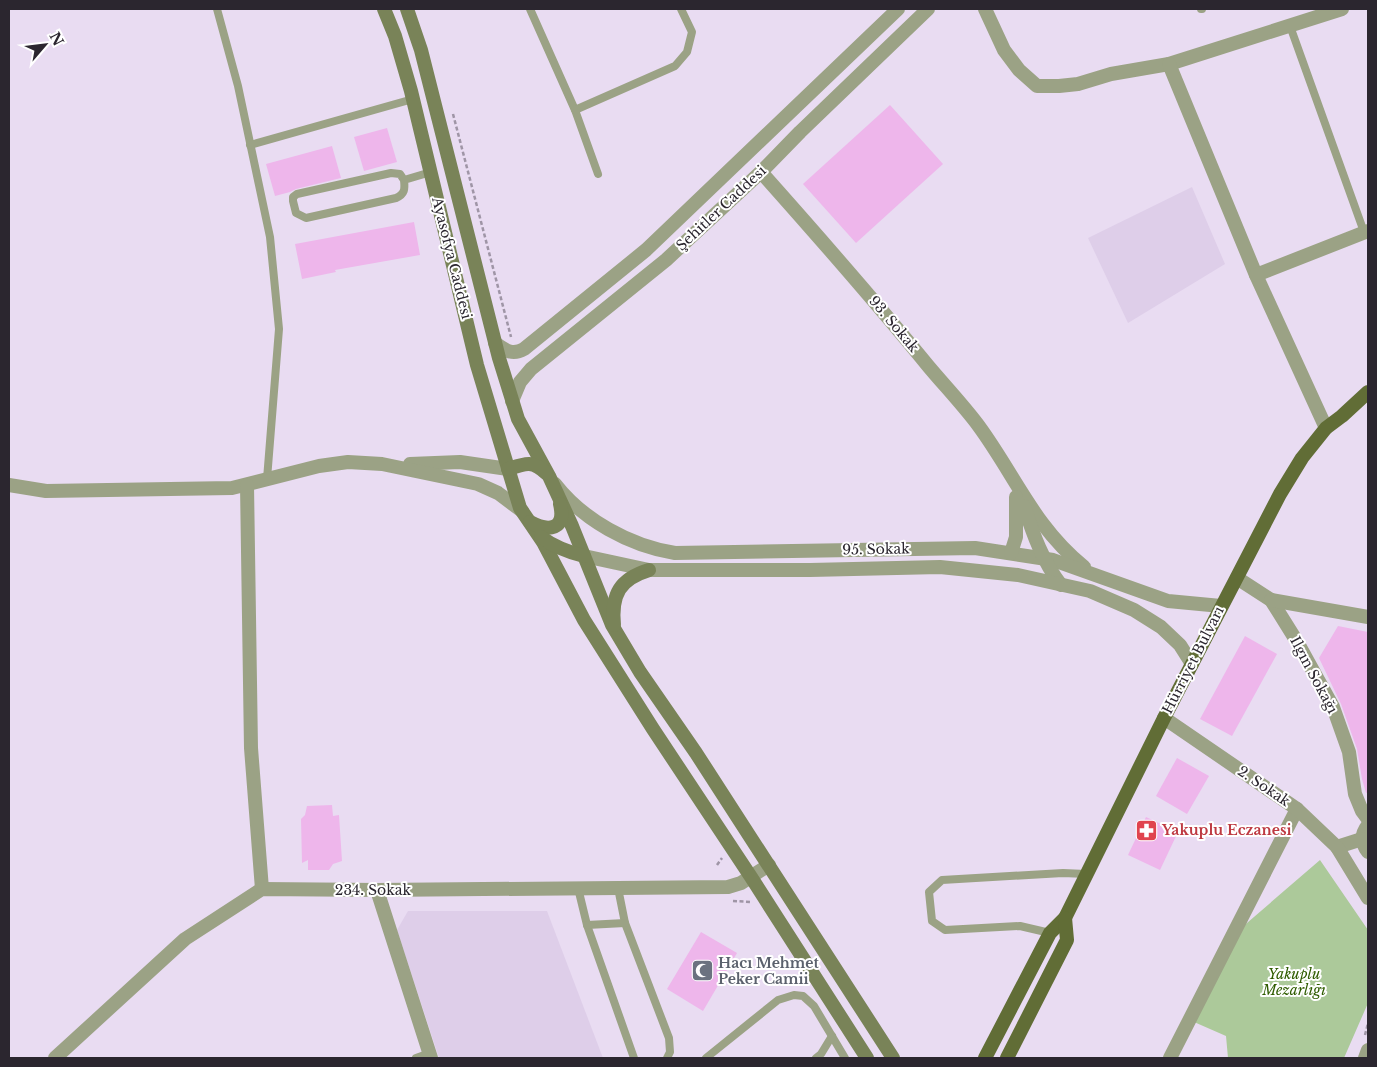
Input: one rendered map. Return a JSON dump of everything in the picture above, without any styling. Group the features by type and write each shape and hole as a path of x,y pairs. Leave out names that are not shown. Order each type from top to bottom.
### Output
{"main road":[{"name":"Ayasofya Caddesi","path":"384,9 395,36 413,99 477,365 508,469 524,514 538,535 589,628 867,1058"},
{"path":"407,9 413,23 428,78 495,343 512,401 518,419 558,496 600,599 615,631 640,672 769,865 893,1058"},
{"name":"Hürriyet Bulvarı","path":"985,1058 1050,933 1065,918 1164,718 1280,494 1302,458 1326,428 1368,392"},
{"name":"Hürriyet Bulvarı","path":"1342,416 1368,402"},
{"path":"508,469 532,463 539,466 549,476"},
{"path":"524,514 541,528 550,528 559,524 562,519 558,496"},
{"path":"538,535 550,544 584,556"},
{"path":"615,631 613,612 617,594 623,584 632,576 649,570"},
{"name":"Hürriyet Bulvarı","path":"1007,1058 1067,940 1065,918"}],"street":[{"name":"Şehitler Caddesi","path":"495,343 505,350 518,353 539,339 646,250 898,9"},
{"name":"Şehitler Caddesi","path":"512,401 520,382 531,369 666,260 761,172 928,9"},
{"path":"985,9 1004,50 1019,70 1038,86 1078,84 1111,74 1169,64 1342,9"},
{"path":"842,62 858,78"},
{"path":"1169,64 1256,275 1326,428"},
{"path":"785,117 800,132"},
{"name":"93. Sokak","path":"761,172 858,280 961,404 978,426 1016,484"},
{"path":"1256,275 1366,231"},
{"path":"588,298 602,311"},
{"path":"9,485 46,491 232,488 319,466 348,462 391,465 478,484 498,493 524,514"},
{"path":"391,465 460,462 508,469"},
{"name":"95. Sokak","path":"549,476 562,493 595,522 641,545 675,554 975,548 1044,559 1093,574 1168,601 1221,606"},
{"path":"1011,553 1016,537 1016,484"},
{"path":"1016,484 1044,559 1061,585"},
{"path":"1016,484 1032,511 1051,536 1069,555 1093,574"},
{"path":"55,1058 185,938 262,889 252,748 247,485"},
{"path":"919,568 920,548"},
{"name":"95. Sokak","path":"584,556 649,570 810,570 940,567 995,572 1090,590 1134,610 1161,627 1180,645 1192,664"},
{"name":"Ilgın Sokağı","path":"1237,578 1271,600 1296,640 1333,707 1349,752 1355,794 1362,811 1368,819"},
{"path":"1271,600 1368,617"},
{"name":"2. Sokak","path":"1164,718 1297,809 1337,847 1368,898"},
{"path":"1170,1058 1297,809"},
{"path":"1368,825 1362,839 1368,852"},
{"path":"1337,847 1362,839"},
{"name":"234. Sokak","path":"262,889 728,887 741,883 769,865"},
{"path":"377,890 426,1057"},
{"path":"1365,1058 1368,1050"}],"lane":[{"path":"217,9 238,86 270,237 279,329 268,479"},
{"path":"530,9 575,110 598,174"},
{"path":"575,110 675,66 687,52 692,32 681,9"},
{"path":"1290,26 1366,231"},
{"path":"250,145 413,99"},
{"path":"404,180 431,172"},
{"path":"391,173 400,174 404,180 405,189 403,195 396,198 306,218 296,213 293,201 293,197 297,194 391,173"},
{"path":"1050,933 1020,926 945,930 932,921 929,892 942,880 1063,873 1086,874"},
{"path":"578,888 588,925 634,1058"},
{"path":"618,888 625,923 669,1038 670,1052 667,1058"},
{"path":"588,925 625,923"},
{"path":"706,1058 778,1000 794,995 803,996 814,1006 845,1058"},
{"path":"816,1058 821,1054 832,1036"}],"path":[{"path":"452,110 512,340"},
{"path":"726,901 742,900 754,902"},
{"path":"1365,1035 1368,1023"}],"shaded area":[{"path":"1192,187 1225,264 1128,323 1088,238"},
{"path":"408,911 547,911 603,1058 439,1058 397,930"}],"green space":[{"name":"Yakuplu Mezarlığı","path":"1320,860 1368,930 1368,1003 1344,1058 1228,1058 1226,1036 1194,1022 1233,935"}],"building":[{"path":"890,105 943,164 856,243 803,184"},
{"path":"387,128 397,162 364,171 354,137"},
{"path":"332,146 341,178 275,196 266,164"},
{"path":"414,222 420,255 335,270 336,272 302,279 295,244"},
{"path":"1338,626 1368,632 1368,792 1366,793 1357,749 1341,704 1319,658"},
{"path":"1245,636 1277,654 1232,736 1200,719"},
{"path":"1177,758 1209,776 1187,814 1156,796"},
{"path":"332,805 333,816 339,815 342,861 333,864 329,870 308,870 308,860 302,863 301,819 305,815 307,806"},
{"path":"1146,817 1178,832 1160,870 1128,855"},
{"name":"Hacı Mehmet Peker Camii","path":"701,932 737,953 703,1011 667,989"}],"place":[{"name":"Yakuplu Eczanesi","path":"1146,830"},
{"name":"Hacı Mehmet Peker Camii","path":"702,971"}]}
